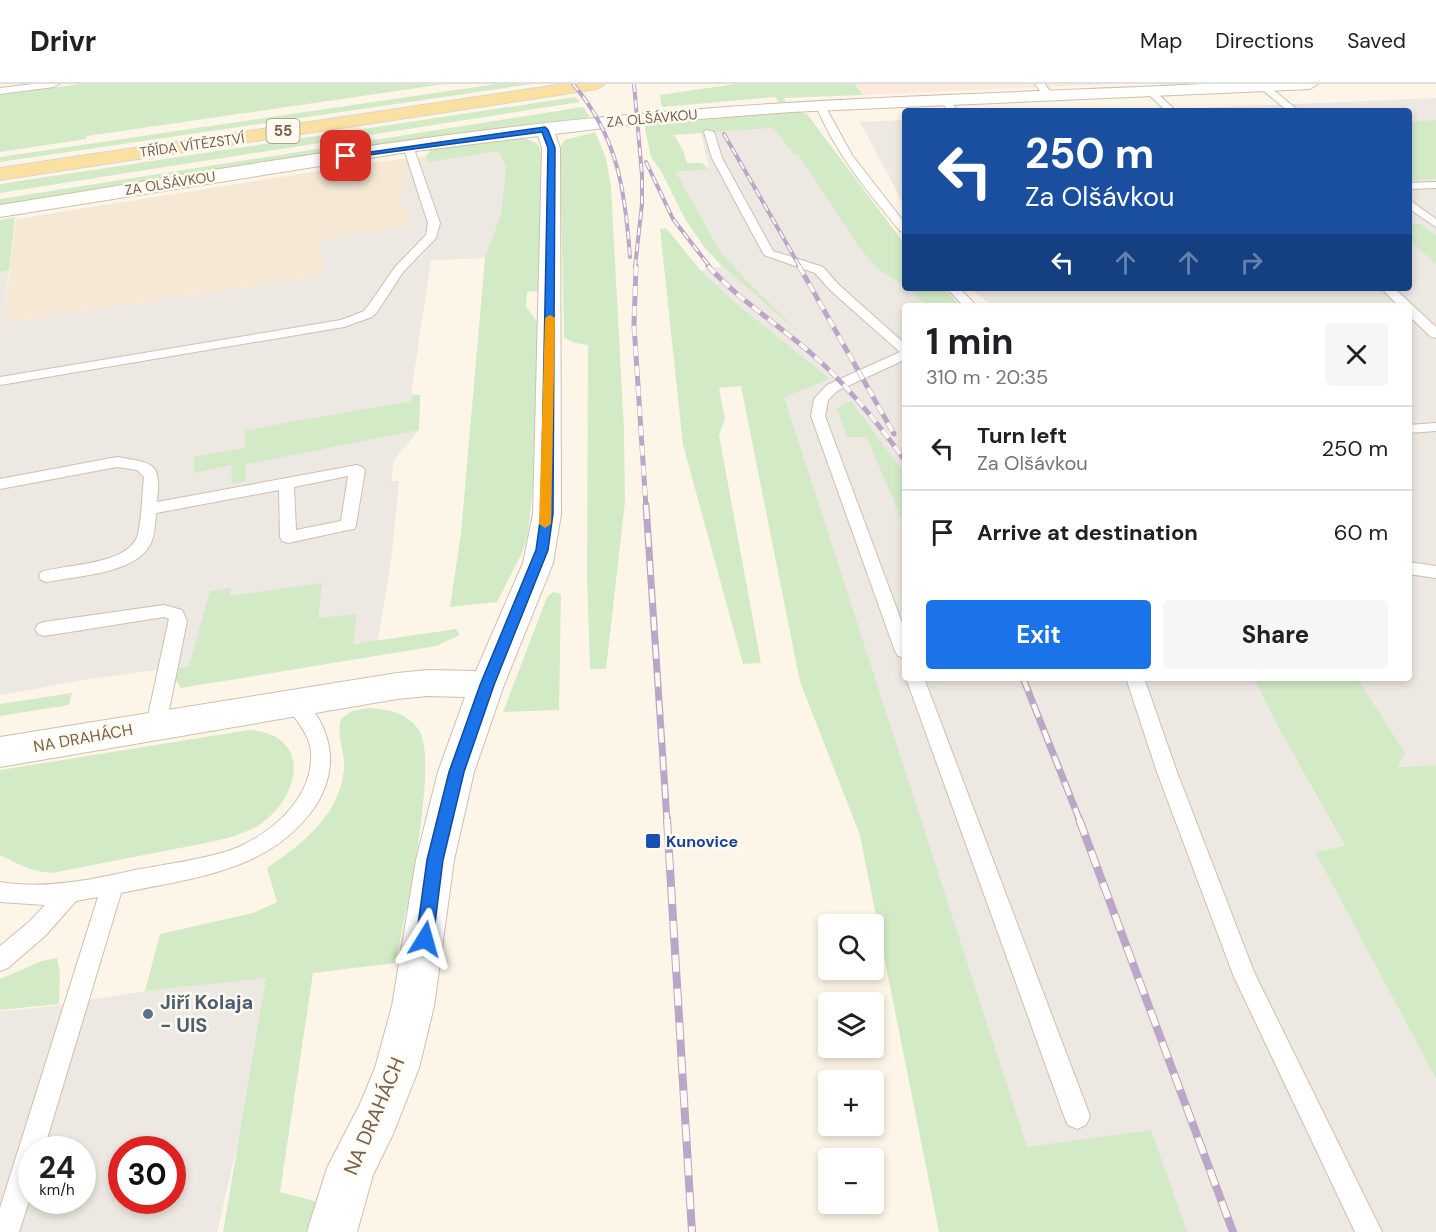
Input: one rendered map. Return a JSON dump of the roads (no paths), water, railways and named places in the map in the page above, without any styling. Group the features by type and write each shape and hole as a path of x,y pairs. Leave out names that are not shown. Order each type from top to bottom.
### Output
{"main road":[{"name":"TŘÍDA VÍTĚZSTVÍ","path":"0,174 597,84"}],"street":[{"name":"ZA OLŠÁVKOU","path":"0,211 408,146 655,118 821,106 950,106 1045,90 1151,92 1310,84"},
{"name":"NA DRAHÁCH","path":"332,1232 351,1168 377,1118 397,1068 413,1006 435,860 456,772 487,685 538,563 547,514 552,148 545,130"},
{"name":"NA DRAHÁCH","path":"0,752 397,686 428,683 487,685"}],"lane":[{"path":"0,91 54,84"},
{"path":"1263,86 1290,108"},
{"path":"1151,92 1168,108"},
{"path":"821,106 844,151 902,226"},
{"path":"709,132 717,158 768,253 819,270 834,288 902,347"},
{"path":"0,381 336,324 368,314 399,270 427,241 435,223 408,146"},
{"path":"1412,186 1436,185"},
{"path":"1412,206 1436,224"},
{"path":"955,291 968,303"},
{"path":"1390,291 1403,303"},
{"path":"1412,312 1436,334"},
{"path":"902,356 832,388 821,399 818,416 902,646"},
{"path":"1412,429 1436,427"},
{"path":"0,484 117,462 130,463 149,471 152,477 149,509 146,534 142,544 124,560 47,576"},
{"path":"149,509 357,470 348,525 288,537 286,484"},
{"path":"1412,569 1436,572"},
{"path":"44,629 167,611 176,615 178,621 156,725"},
{"path":"916,681 1077,1116"},
{"path":"1136,681 1167,772 1245,976 1369,1232"},
{"path":"0,892 25,895 113,885 228,860 259,846 288,827 311,798 321,764 318,737 295,704"},
{"path":"6,1232 113,885"},
{"path":"0,960 38,928 71,891"}],"railway":[{"path":"573,84 600,124 616,165 622,187 630,257"},
{"path":"634,84 642,175 642,204 635,267"},
{"path":"724,134 800,267"},
{"path":"646,162 673,219 710,267"},
{"path":"636,266 634,325 646,507"},
{"path":"708,266 733,290 826,367 862,405 902,456"},
{"path":"799,266 894,434"},
{"path":"646,505 667,821"},
{"path":"1024,681 1080,821"},
{"path":"667,819 692,1232"},
{"path":"1079,819 1233,1232"}],"place":[{"name":"Kunovice","path":"653,841"},
{"name":"Jiří Kolaja - UIS","path":"148,1014"}]}
